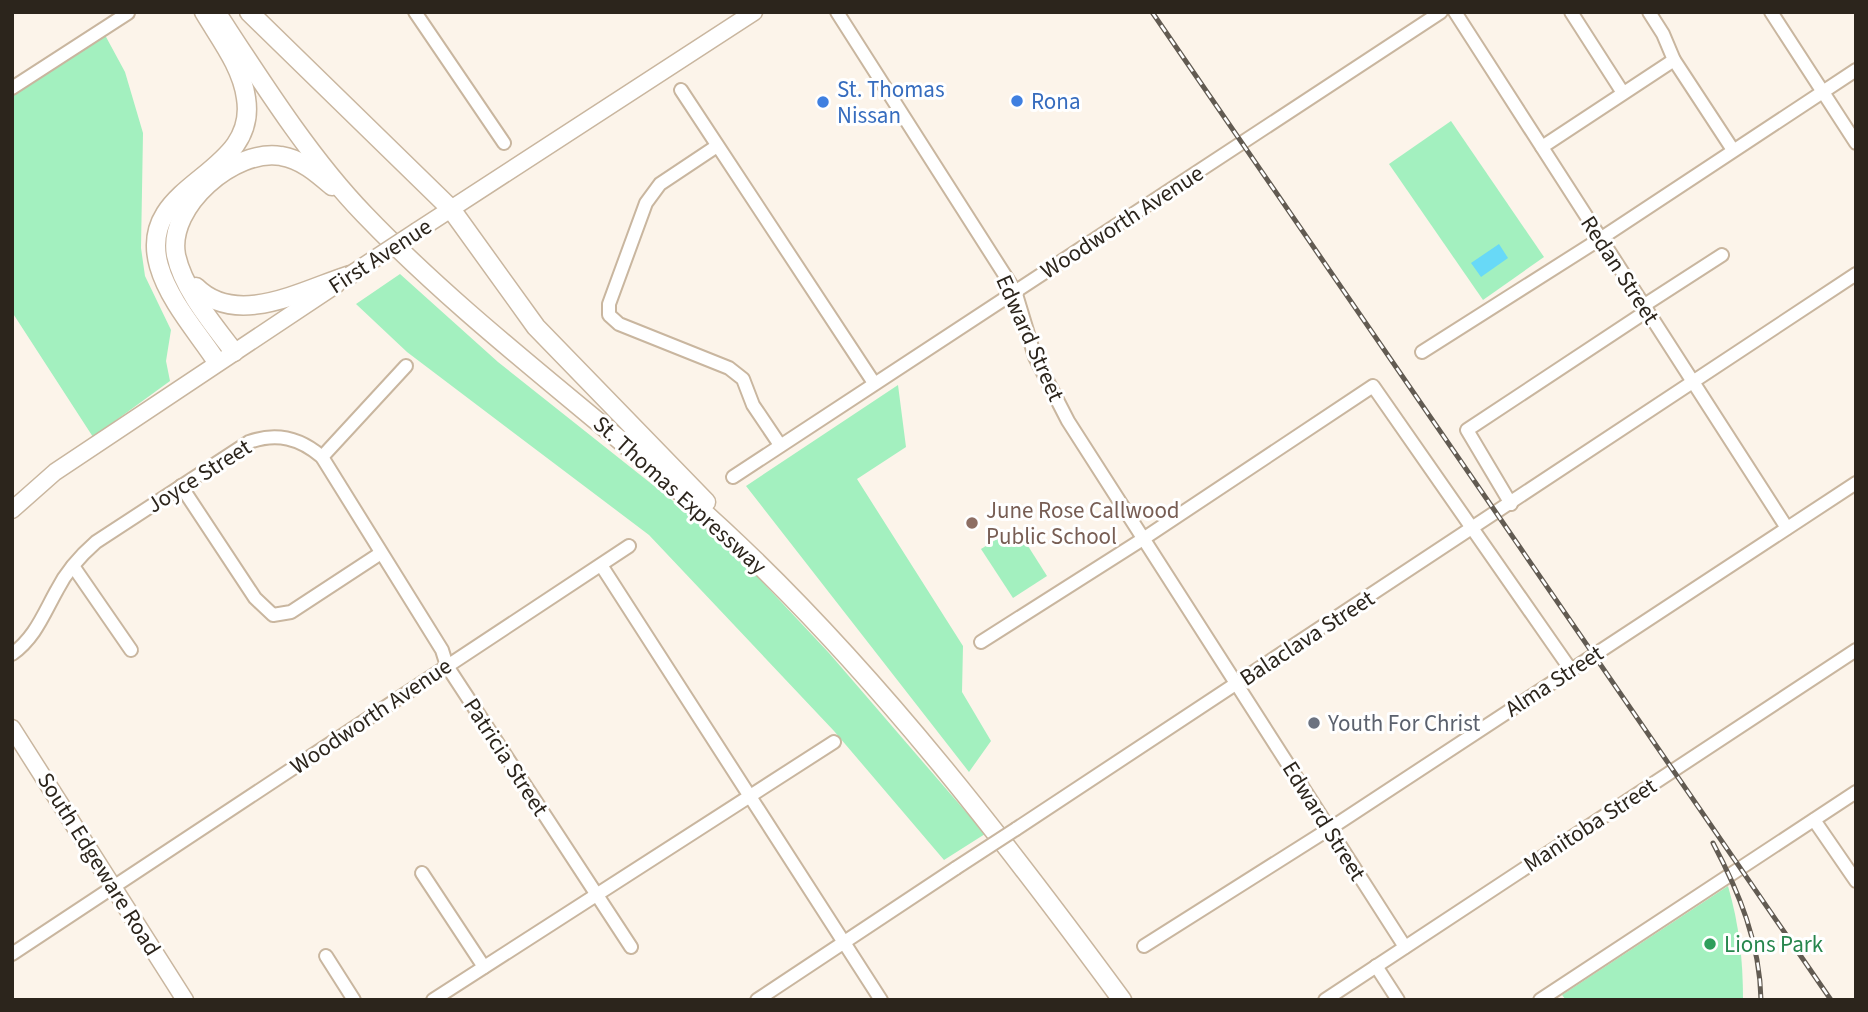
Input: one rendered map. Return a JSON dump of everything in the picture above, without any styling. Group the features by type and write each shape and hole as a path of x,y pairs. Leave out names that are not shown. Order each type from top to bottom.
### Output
{"highway":[{"path":"204,12 240,75 247,99 246,127 229,155 176,197 160,225 157,250 159,267 172,293 217,362"},
{"name":"St. Thomas Expressway","path":"216,12 277,103 361,211 451,298 708,516 783,587 950,778 1122,1000"},
{"path":"249,12 451,209 536,327 681,475 783,587"},
{"path":"234,352 188,284 179,262 176,236 186,208 209,185 249,159 281,156 295,160 317,174 361,211"},
{"path":"179,262 203,294 226,306 241,307 264,303 350,275"}],"main road":[{"name":"First Avenue","path":"12,510 55,472 217,362 754,12"},
{"name":"South Edgeware Road","path":"12,728 185,1000"}],"street":[{"path":"415,12 504,143"},
{"name":"Edward Street","path":"837,12 1015,291 1049,389 1405,947"},
{"name":"Woodworth Avenue","path":"733,477 1441,12"},
{"name":"Redan Street","path":"1455,12 1787,528"},
{"path":"1570,12 1623,93"},
{"path":"1649,12 1663,34 1674,60 1733,150"},
{"path":"1771,12 1856,143"},
{"path":"12,88 128,13"},
{"path":"1542,147 1674,60"},
{"path":"1422,352 1600,239 1856,70"},
{"path":"681,90 874,383"},
{"path":"717,146 660,184 646,203 609,304 610,315 619,324 729,368 743,379 753,405 780,445"},
{"path":"1511,504 1466,430 1722,255"},
{"name":"Balaclava Street","path":"757,1000 1856,274"},
{"path":"322,457 406,366"},
{"path":"981,642 1143,539 1373,386 1572,670"},
{"name":"Joyce Street","path":"12,653 38,625 58,587 73,566 96,542 181,486 257,439 290,438 322,457"},
{"name":"Patricia Street","path":"322,457 442,650 447,666 631,947"},
{"name":"Alma Street","path":"1144,946 1329,829 1856,482"},
{"path":"181,486 255,598 273,615 291,612 381,553"},
{"name":"Woodworth Avenue","path":"12,954 629,546"},
{"path":"601,565 881,1000"},
{"path":"73,566 131,650"},
{"name":"Manitoba Street","path":"1325,1000 1856,650"},
{"path":"433,1000 834,742"},
{"path":"1540,1000 1555,995 1856,792"},
{"path":"1814,820 1856,881"},
{"path":"422,873 484,967"},
{"path":"326,956 354,1000"},
{"path":"1376,966 1398,1000"}],"green space":[{"path":"105,35 125,72 143,133 141,248 145,276 171,330 166,361 170,381 93,437 12,312 12,96"},
{"path":"1451,121 1544,257 1483,300 1389,164"},
{"path":"400,274 498,362 726,543 829,653 985,834 944,860 834,731 649,535 407,352 356,304"},
{"path":"898,385 906,447 857,479 963,646 962,692 991,741 969,772 746,486"},
{"path":"1016,527 1047,576 1013,598 981,549"},
{"path":"1728,886 1740,942 1743,1000 1566,1000 1562,995"}],"water":[{"path":"1499,244 1508,258 1481,277 1471,263"}],"railway":[{"path":"1152,12 1831,1000"},
{"path":"1713,843 1746,918 1757,958 1761,1000"}],"place":[{"name":"Rona","path":"1017,101"},
{"name":"St. Thomas Nissan","path":"823,102"},
{"name":"June Rose Callwood Public School","path":"972,523"},
{"name":"Youth For Christ","path":"1314,723"},
{"name":"Lions Park","path":"1710,944"}]}
